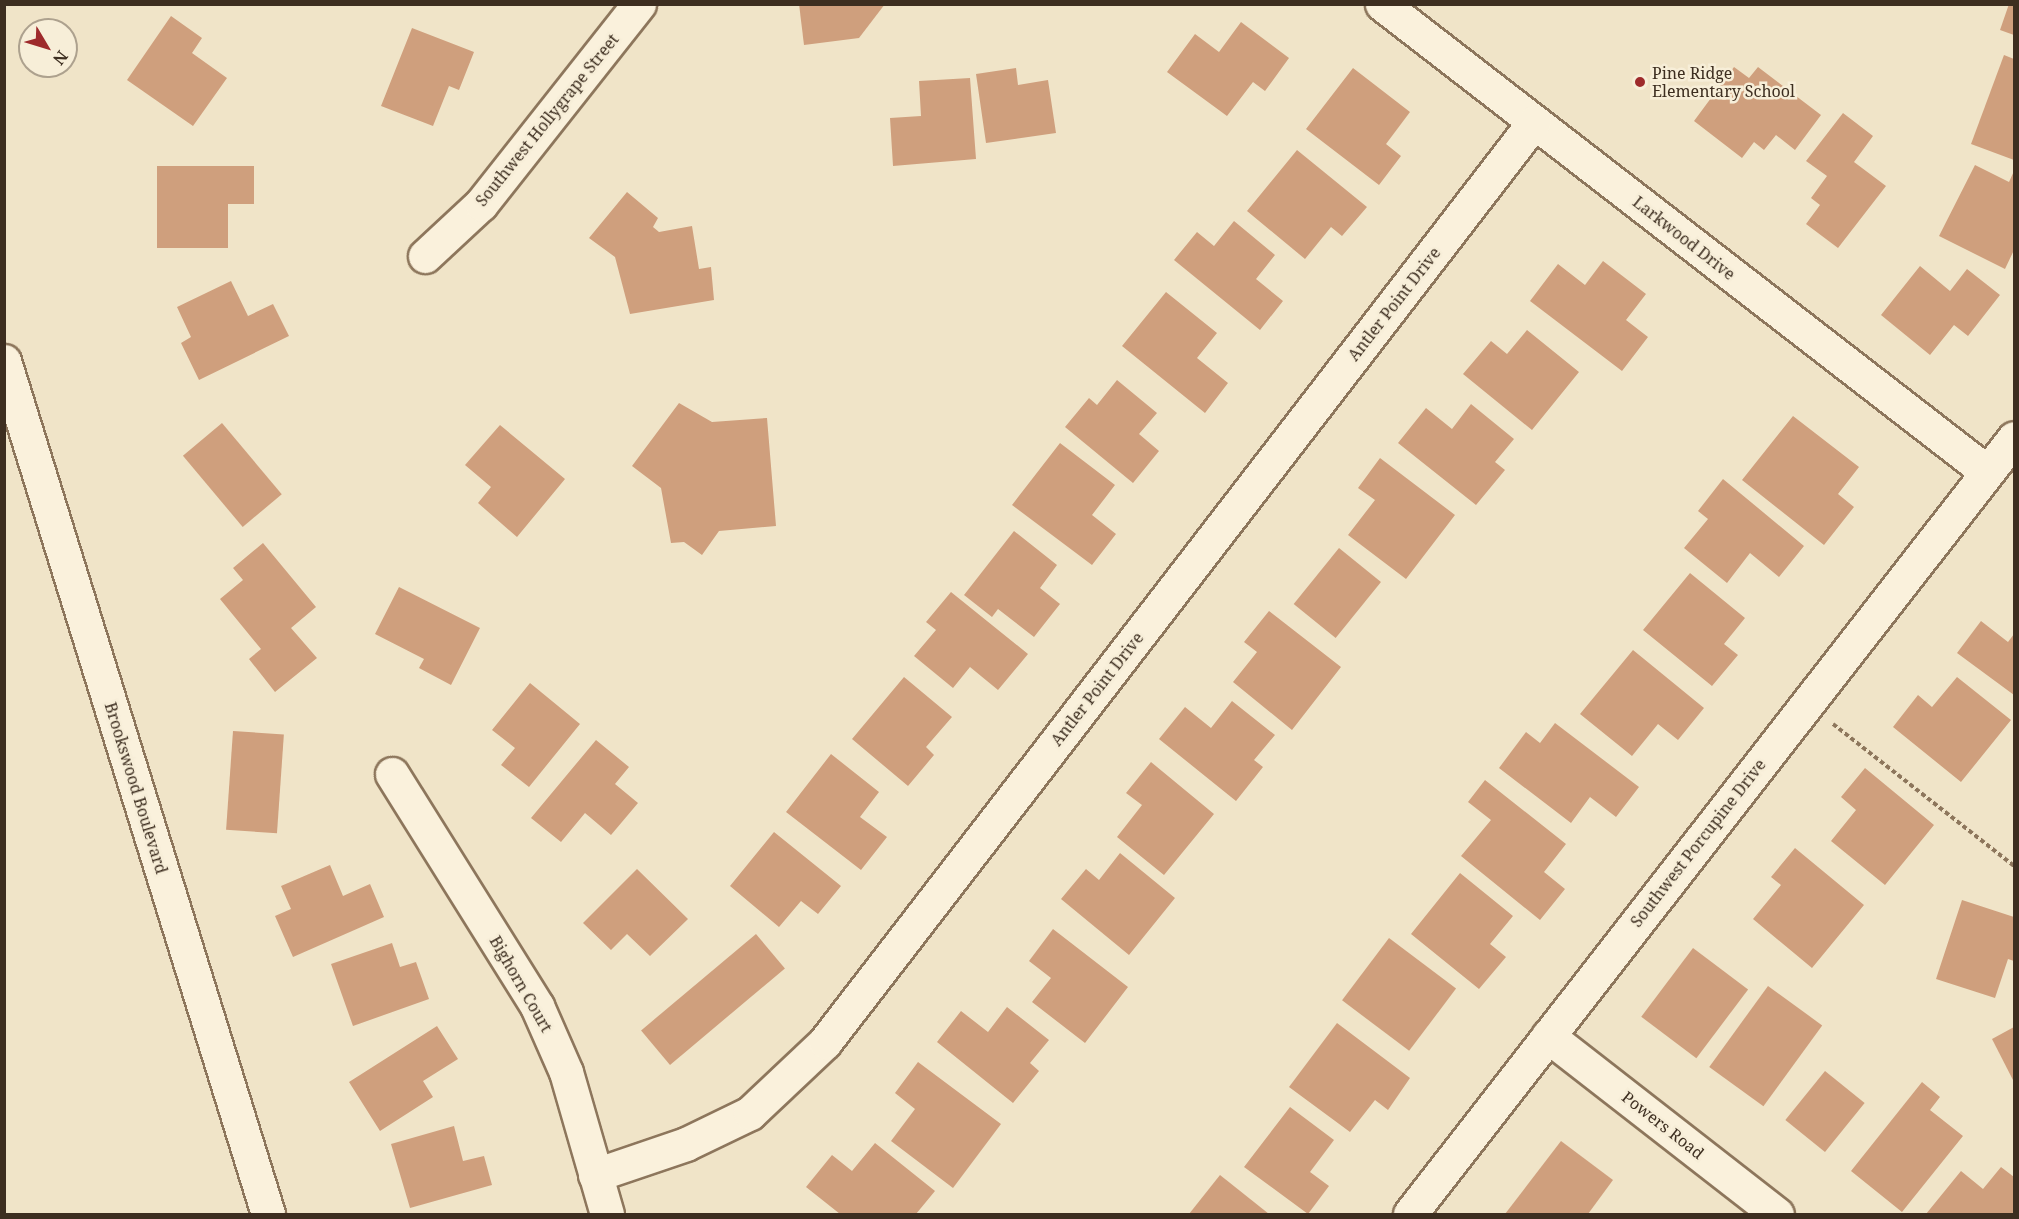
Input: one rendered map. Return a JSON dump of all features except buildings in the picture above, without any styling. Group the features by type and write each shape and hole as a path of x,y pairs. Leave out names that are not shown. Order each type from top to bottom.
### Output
{"street":[{"name":"Southwest Hollygrape Street","path":"425,256 481,204 639,4"},
{"name":"Larkwood Drive","path":"1382,4 1987,472"},
{"name":"Antler Point Drive","path":"595,1175 686,1144 750,1113 825,1042 1534,122"},
{"name":"Brookswood Boulevard","path":"4,361 268,1215"},
{"name":"Southwest Porcupine Drive","path":"1410,1215 2014,438"},
{"name":"Bighorn Court","path":"392,774 537,1006 566,1072 607,1215"},
{"name":"Powers Road","path":"1548,1036 1777,1215"}],"path":[{"path":"1806,704 2014,866"}],"place":[{"name":"Pine Ridge Elementary School","path":"1640,82"}]}
